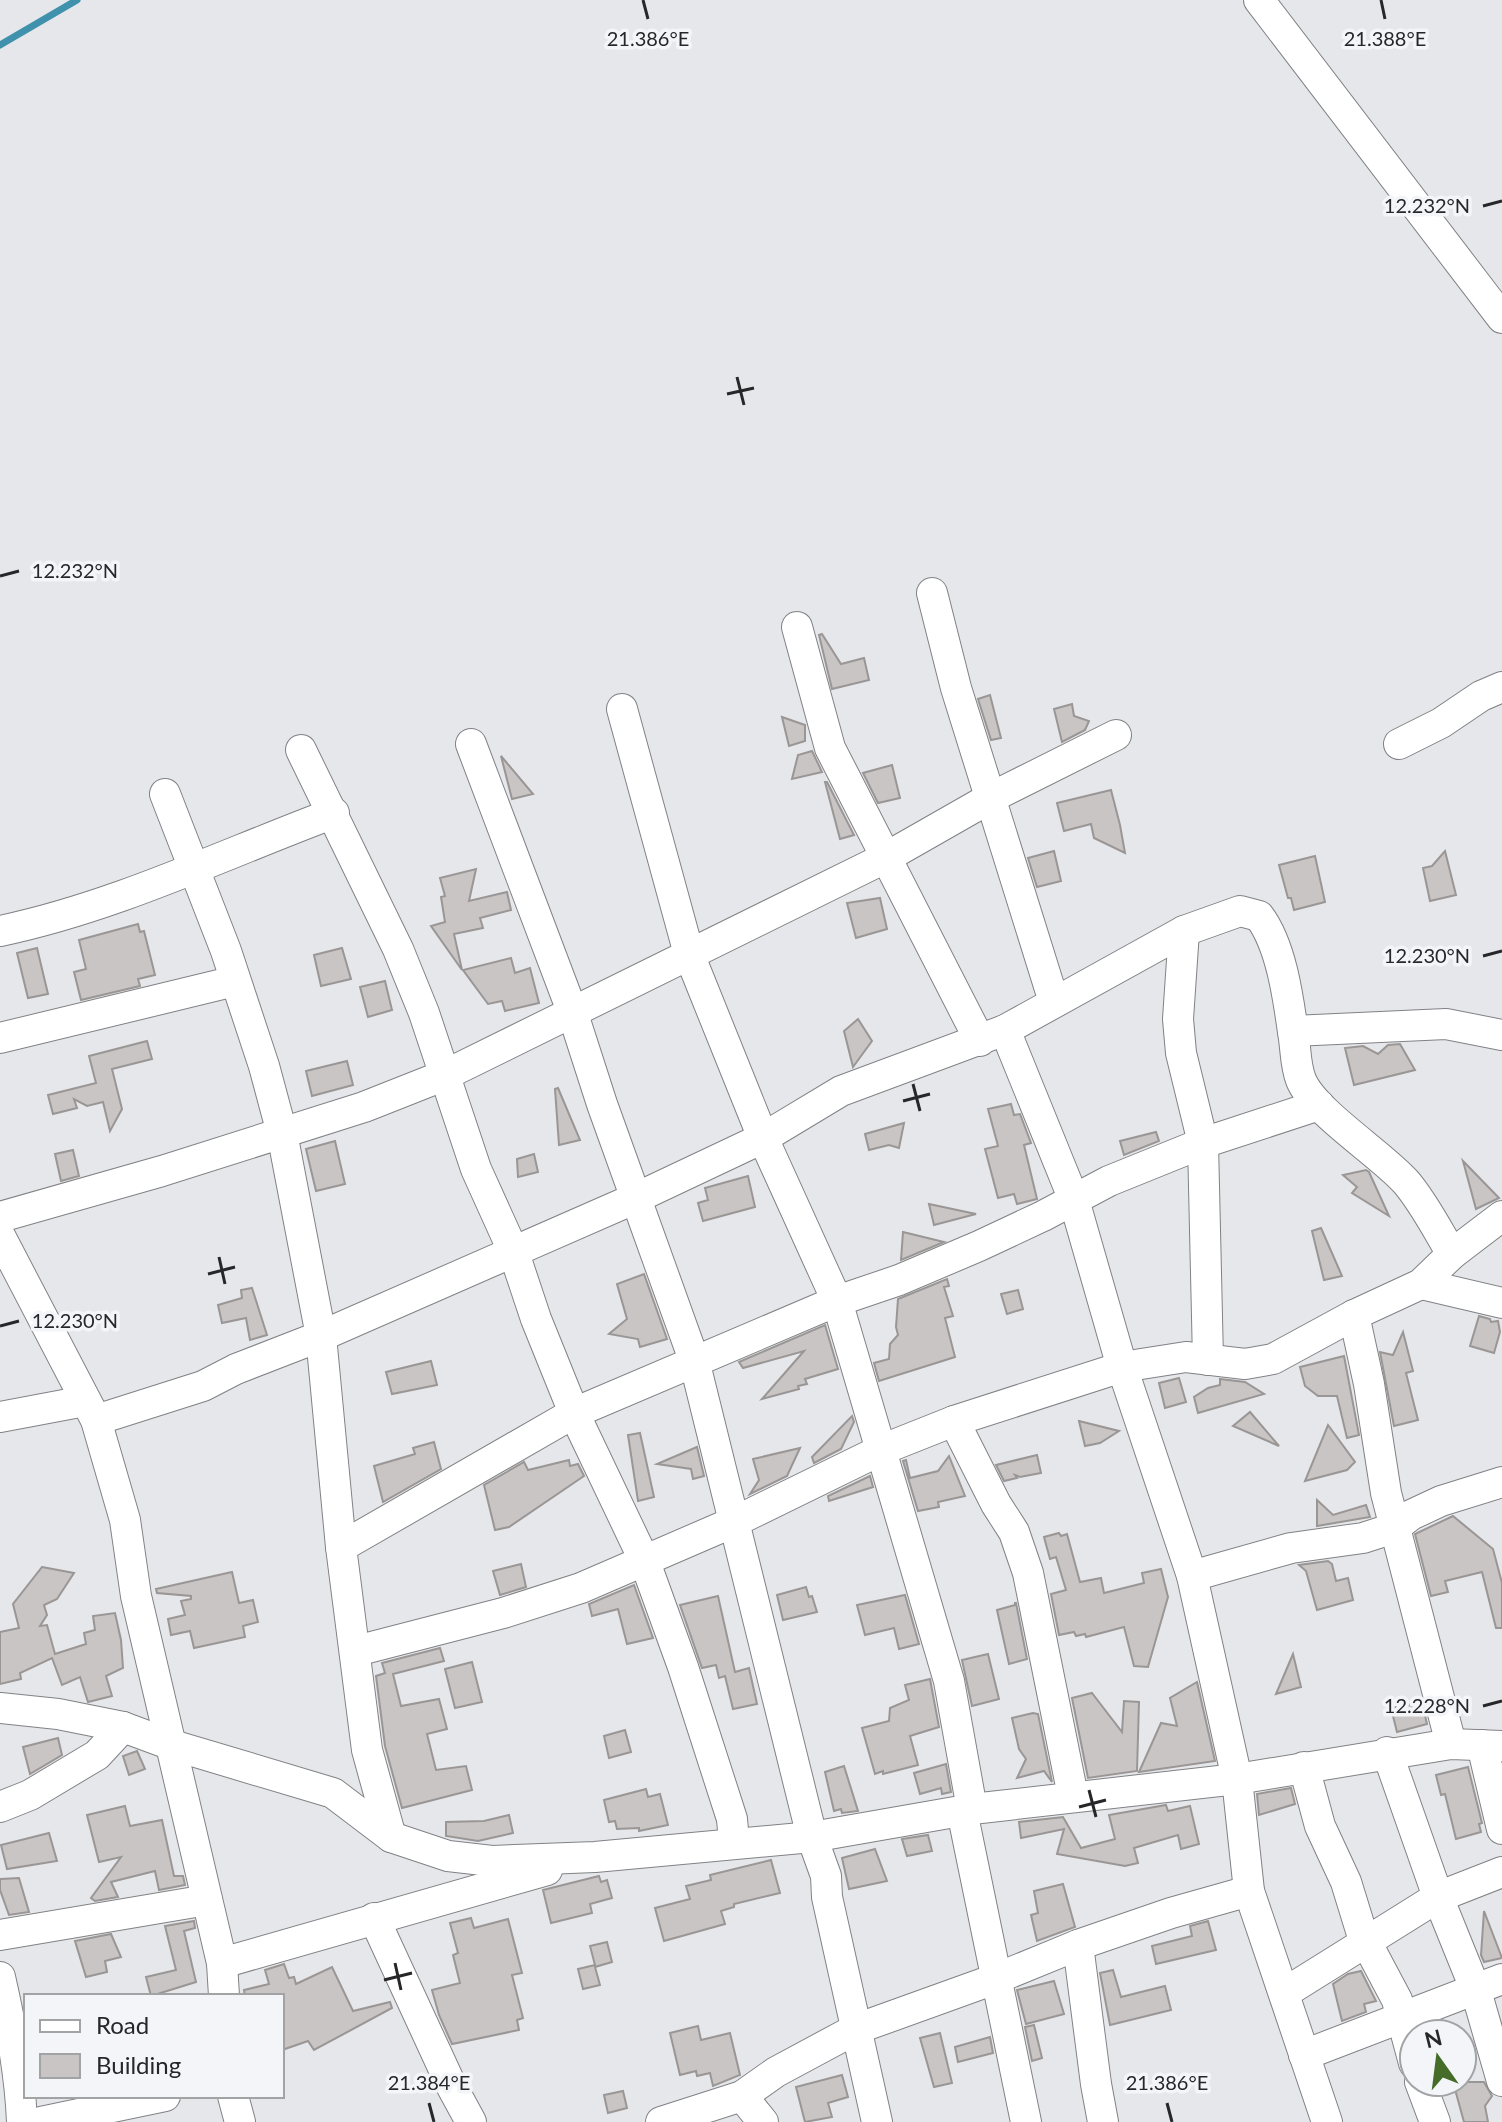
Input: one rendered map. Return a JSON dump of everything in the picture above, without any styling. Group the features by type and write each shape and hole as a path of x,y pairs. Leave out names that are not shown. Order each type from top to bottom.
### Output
{"street":[{"path":"1259,0 1502,318"},
{"path":"932,593 956,688 1054,1002"},
{"path":"797,627 830,748 885,858 992,1035 1074,1200 1122,1367 1192,1576 1237,1779 1249,1891 1286,1992 1327,2122"},
{"path":"1399,744 1502,687"},
{"path":"622,709 689,954 763,1138 837,1301 949,1681 995,1979 1026,2122"},
{"path":"0,1217 162,1171 364,1107 445,1075 885,858 992,797 1116,735"},
{"path":"471,744 572,1011 694,1360 812,1837 826,1876 827,1897 877,2122"},
{"path":"301,750 398,949 476,1169 514,1253 536,1319 574,1413 645,1562 732,1819 734,1842"},
{"path":"165,794 212,912 264,1066 282,1133 321,1336 341,1547 367,1750 391,1837"},
{"path":"0,931 139,890 334,813"},
{"path":"0,1417 91,1410 203,1386 236,1369 321,1336 636,1198 763,1138 841,1091 992,1035 1184,931 1240,911 1259,916 1275,945 1301,1080 1319,1105 1409,1185 1452,1254"},
{"path":"1184,931 1178,1019 1181,1053 1203,1143 1208,1360"},
{"path":"0,1038 235,981"},
{"path":"1293,1031 1446,1024 1502,1035"},
{"path":"341,1547 574,1413 837,1301 966,1252 1109,1181 1203,1143 1319,1105"},
{"path":"356,1651 503,1613 581,1588 736,1521 881,1450 954,1421 1122,1367 1186,1357 1245,1364 1273,1359 1354,1315 1421,1284 1452,1254 1502,1216"},
{"path":"0,1236 91,1410 125,1520 136,1596 222,1963 224,1994"},
{"path":"1421,1284 1502,1303"},
{"path":"1354,1315 1394,1528 1451,1744"},
{"path":"954,1421 996,1504 1014,1532 1028,1573 1073,1796"},
{"path":"1192,1576 1291,1548 1363,1538 1394,1528 1411,1515 1441,1501 1502,1482"},
{"path":"0,1708 58,1714 123,1727 169,1744 333,1793 391,1837 448,1856 492,1861 595,1857 812,1837 967,1810 1237,1779 1387,1752 1451,1744 1497,1743 1502,1829"},
{"path":"0,1807 30,1795 97,1755 123,1727"},
{"path":"1387,1752 1438,1897 1489,1985 1502,2081"},
{"path":"1304,1767 1324,1837 1346,1882 1362,1934 1386,1974 1403,2018 1489,1985"},
{"path":"222,1963 595,1857"},
{"path":"1286,1992 1438,1897 1502,1872"},
{"path":"661,2122 742,2096 776,2072 856,2029 995,1979 1078,1945 1171,1913 1249,1891"},
{"path":"0,1935 207,1900"},
{"path":"374,1918 471,2122"},
{"path":"1078,1945 1103,2122"},
{"path":"0,1977 20,2082 22,2122"},
{"path":"1304,2055 1398,2020"},
{"path":"742,2096 763,2122"},
{"path":"41,2122 155,2098"},
{"path":"234,2098 240,2122"},
{"path":"1426,2098 1435,2122"}],"building":[{"path":"822,634 841,664 864,658 869,680 832,689 819,635"},
{"path":"990,695 1001,738 991,740 978,699"},
{"path":"1072,704 1074,716 1089,721 1085,730 1062,742 1054,709"},
{"path":"782,717 805,725 805,741 789,746"},
{"path":"812,751 822,772 792,779 798,755"},
{"path":"501,756 533,794 512,799"},
{"path":"892,765 900,798 878,803 863,773"},
{"path":"827,782 854,835 840,839"},
{"path":"1111,790 1125,853 1094,838 1091,824 1064,831 1057,803"},
{"path":"1054,851 1061,881 1037,887 1028,858"},
{"path":"1445,851 1456,895 1430,901 1423,868 1432,866"},
{"path":"1315,856 1325,902 1294,910 1279,865"},
{"path":"476,869 469,901 507,892 511,910 480,918 483,928 454,934 462,970 431,926 445,922 441,897 445,896 440,878"},
{"path":"880,898 887,929 856,938 847,903"},
{"path":"138,924 140,932 144,931 155,975 138,979 140,986 81,1000 74,972 86,969 79,940"},
{"path":"37,948 48,994 28,998 17,953"},
{"path":"342,948 351,979 321,986 314,955"},
{"path":"511,958 515,973 530,968 539,1003 505,1011 502,1001 488,1004 463,970"},
{"path":"385,981 392,1010 368,1017 360,987"},
{"path":"858,1019 872,1041 853,1067 844,1031"},
{"path":"147,1041 152,1059 112,1069 122,1109 110,1131 103,1102 87,1106 74,1099 77,1108 53,1114 48,1095 96,1083 89,1056"},
{"path":"1400,1044 1415,1070 1354,1085 1345,1048 1363,1046 1378,1054 1388,1045"},
{"path":"347,1061 353,1085 312,1096 306,1071"},
{"path":"558,1088 580,1140 559,1145 555,1089"},
{"path":"1011,1104 1014,1115 1020,1114 1031,1143 1024,1145 1037,1199 1017,1204 1014,1194 998,1198 985,1149 998,1146 988,1109"},
{"path":"904,1123 899,1148 889,1145 869,1150 865,1134"},
{"path":"1156,1132 1159,1141 1124,1155 1120,1141"},
{"path":"335,1141 345,1184 316,1191 306,1149"},
{"path":"73,1150 79,1176 61,1181 55,1154"},
{"path":"534,1154 538,1172 518,1177 517,1159"},
{"path":"1463,1161 1499,1198 1476,1209"},
{"path":"1366,1170 1389,1216 1352,1193 1357,1187 1343,1175"},
{"path":"748,1176 755,1207 703,1221 698,1203 708,1200 705,1188"},
{"path":"929,1204 976,1214 934,1225"},
{"path":"1321,1228 1342,1276 1324,1280 1312,1231"},
{"path":"903,1232 944,1242 901,1260"},
{"path":"644,1274 667,1339 640,1347 638,1339 609,1334 627,1319 617,1284"},
{"path":"947,1279 949,1286 944,1287 953,1316 945,1318 955,1357 879,1381 874,1363 889,1359 890,1344 898,1335 898,1299"},
{"path":"252,1288 267,1335 250,1340 246,1318 222,1323 218,1305 242,1298 241,1290"},
{"path":"1018,1290 1023,1309 1007,1314 1001,1294"},
{"path":"1479,1316 1491,1322 1498,1321 1500,1332 1494,1353 1470,1346"},
{"path":"825,1325 838,1369 805,1379 807,1384 798,1386 799,1389 762,1399 804,1351 743,1368 739,1362"},
{"path":"1403,1332 1413,1371 1406,1373 1418,1420 1394,1426 1380,1352 1393,1355"},
{"path":"1344,1356 1359,1435 1347,1438 1337,1396 1318,1396 1305,1386 1300,1367"},
{"path":"431,1361 437,1385 392,1394 386,1372"},
{"path":"1179,1378 1186,1402 1165,1408 1159,1383"},
{"path":"1220,1379 1245,1382 1264,1394 1198,1413 1194,1397 1220,1385"},
{"path":"1250,1412 1279,1446 1233,1426"},
{"path":"852,1416 854,1422 841,1449 814,1463 812,1457"},
{"path":"1079,1421 1119,1431 1100,1443 1085,1446"},
{"path":"1328,1425 1355,1462 1347,1470 1305,1481"},
{"path":"640,1433 654,1497 638,1501 628,1435"},
{"path":"434,1442 441,1469 383,1502 374,1466 415,1454 413,1448"},
{"path":"697,1447 704,1476 693,1479 691,1469 657,1464"},
{"path":"800,1448 787,1476 750,1494 759,1480 753,1459"},
{"path":"1037,1455 1041,1473 1015,1475 1017,1478 1004,1481 996,1465"},
{"path":"949,1456 965,1496 938,1502 939,1507 918,1511 903,1461 906,1460 910,1478 938,1471"},
{"path":"569,1460 570,1466 578,1464 584,1476 509,1527 495,1530 484,1485 524,1462 528,1470"},
{"path":"870,1476 873,1487 829,1501 828,1496"},
{"path":"1317,1500 1333,1515 1366,1505 1370,1517 1317,1526"},
{"path":"1453,1516 1493,1549 1502,1583 1502,1628 1496,1628 1482,1572 1445,1581 1448,1592 1431,1596 1415,1534"},
{"path":"1059,1533 1061,1536 1067,1534 1080,1582 1101,1578 1104,1593 1144,1583 1142,1573 1161,1569 1168,1597 1148,1667 1134,1666 1124,1627 1086,1637 1085,1634 1076,1636 1074,1632 1059,1635 1051,1594 1066,1590 1056,1557 1050,1559 1044,1537"},
{"path":"1328,1561 1332,1564 1336,1581 1348,1578 1353,1600 1317,1610 1306,1571 1299,1565"},
{"path":"521,1564 526,1587 500,1595 493,1571"},
{"path":"42,1567 74,1573 57,1599 44,1605 47,1615 40,1626 47,1625 55,1654 86,1644 84,1633 95,1630 93,1616 115,1613 123,1668 106,1676 112,1696 88,1702 80,1677 62,1685 52,1658 20,1673 21,1679 0,1684 0,1632 19,1628 13,1604"},
{"path":"232,1572 239,1603 253,1600 258,1622 243,1626 245,1637 194,1648 190,1631 171,1635 168,1619 185,1615 181,1601 191,1599 191,1596 157,1593 156,1589"},
{"path":"634,1585 653,1638 627,1644 618,1609 592,1616 589,1604"},
{"path":"806,1587 817,1612 783,1620 777,1595"},
{"path":"905,1595 919,1644 899,1649 894,1628 865,1635 857,1605"},
{"path":"718,1596 735,1672 749,1668 757,1704 733,1709 725,1676 719,1678 716,1665 702,1668 680,1605"},
{"path":"1015,1603 1027,1659 1009,1664 997,1610"},
{"path":"440,1648 444,1661 393,1674 401,1706 439,1699 447,1729 427,1734 436,1770 466,1766 472,1790 402,1808 385,1746 376,1676 385,1673 382,1663"},
{"path":"988,1654 999,1699 972,1706 962,1660"},
{"path":"1293,1654 1301,1687 1276,1694"},
{"path":"472,1662 482,1702 455,1708 445,1669"},
{"path":"930,1679 939,1727 910,1736 918,1765 875,1774 862,1728 889,1721 890,1708 909,1700 905,1685"},
{"path":"1197,1682 1215,1761 1139,1772 1161,1723 1177,1726 1170,1698"},
{"path":"1092,1693 1122,1732 1124,1701 1139,1702 1137,1771 1088,1778 1072,1698"},
{"path":"1422,1702 1427,1724 1397,1732 1391,1708"},
{"path":"1038,1714 1052,1782 1044,1771 1017,1778 1026,1759 1019,1749 1012,1718"},
{"path":"625,1730 631,1752 609,1758 604,1736"},
{"path":"58,1738 62,1755 30,1774 23,1747"},
{"path":"137,1751 145,1769 129,1775 123,1756"},
{"path":"946,1764 951,1792 942,1794 941,1788 920,1794 914,1773"},
{"path":"844,1766 858,1811 834,1811 825,1772"},
{"path":"1468,1767 1482,1823 1479,1824 1481,1832 1456,1839 1445,1794 1441,1795 1436,1775"},
{"path":"1291,1788 1295,1804 1259,1815 1257,1794"},
{"path":"646,1789 648,1797 660,1794 668,1825 639,1831 639,1828 617,1829 615,1821 609,1822 604,1800"},
{"path":"1166,1805 1168,1811 1190,1806 1199,1844 1181,1849 1178,1835 1134,1848 1138,1863 1125,1866 1057,1854 1064,1829 1021,1838 1019,1822 1063,1817 1081,1848 1115,1839 1109,1815"},
{"path":"125,1806 130,1826 162,1820 174,1876 183,1876 185,1885 159,1890 155,1871 111,1882 118,1897 95,1901 91,1898 121,1857 99,1862 87,1815"},
{"path":"509,1815 513,1833 478,1841 446,1836 446,1822 484,1821"},
{"path":"49,1833 57,1861 7,1869 1,1845"},
{"path":"928,1835 932,1851 907,1856 902,1839"},
{"path":"875,1849 887,1881 849,1889 842,1858"},
{"path":"771,1860 780,1893 734,1904 734,1907 721,1911 725,1924 664,1941 655,1908 690,1899 686,1886 711,1880 710,1875"},
{"path":"599,1876 601,1882 607,1880 612,1898 590,1904 592,1913 551,1923 543,1890"},
{"path":"19,1878 29,1912 9,1915 0,1890 0,1879"},
{"path":"1063,1884 1075,1927 1037,1941 1031,1915 1038,1913 1034,1891"},
{"path":"1484,1911 1502,1958 1484,1962 1481,1955"},
{"path":"471,1918 474,1928 508,1919 522,1973 512,1975 523,2018 517,2020 519,2030 452,2044 432,1990 460,1983 453,1955 458,1953 450,1923"},
{"path":"194,1921 195,1928 184,1931 196,1982 150,1994 146,1977 176,1970 165,1926"},
{"path":"1208,1921 1216,1950 1156,1964 1152,1946 1192,1936 1190,1926"},
{"path":"111,1934 121,1957 105,1961 107,1972 86,1977 75,1941"},
{"path":"607,1942 612,1962 595,1967 600,1985 583,1989 578,1969 595,1965 590,1946"},
{"path":"284,1964 289,1978 294,1977 296,1984 332,1967 353,2011 390,2002 392,2008 314,2050 308,2041 284,2049 284,1994 245,1994 244,1990 269,1984 265,1970"},
{"path":"1113,1970 1121,1997 1165,1986 1171,2010 1110,2025 1100,1973"},
{"path":"1361,1971 1376,2001 1364,2004 1366,2012 1342,2021 1333,1984 1348,1974"},
{"path":"1054,1981 1064,2014 1026,2024 1017,1990"},
{"path":"1034,2025 1042,2058 1032,2061 1025,2027"},
{"path":"698,2026 701,2040 730,2033 740,2075 713,2086 710,2073 697,2076 696,2071 680,2075 670,2033"},
{"path":"940,2033 952,2083 934,2087 920,2038"},
{"path":"990,2037 993,2053 958,2062 955,2047"},
{"path":"842,2075 848,2097 828,2103 832,2117 805,2122 796,2087"},
{"path":"1478,2082 1484,2082 1492,2096 1485,2106 1488,2122 1464,2122 1457,2098 1478,2098"},
{"path":"623,2091 627,2108 608,2113 604,2095"}],"waterway":[{"path":"0,45 77,0"}]}
